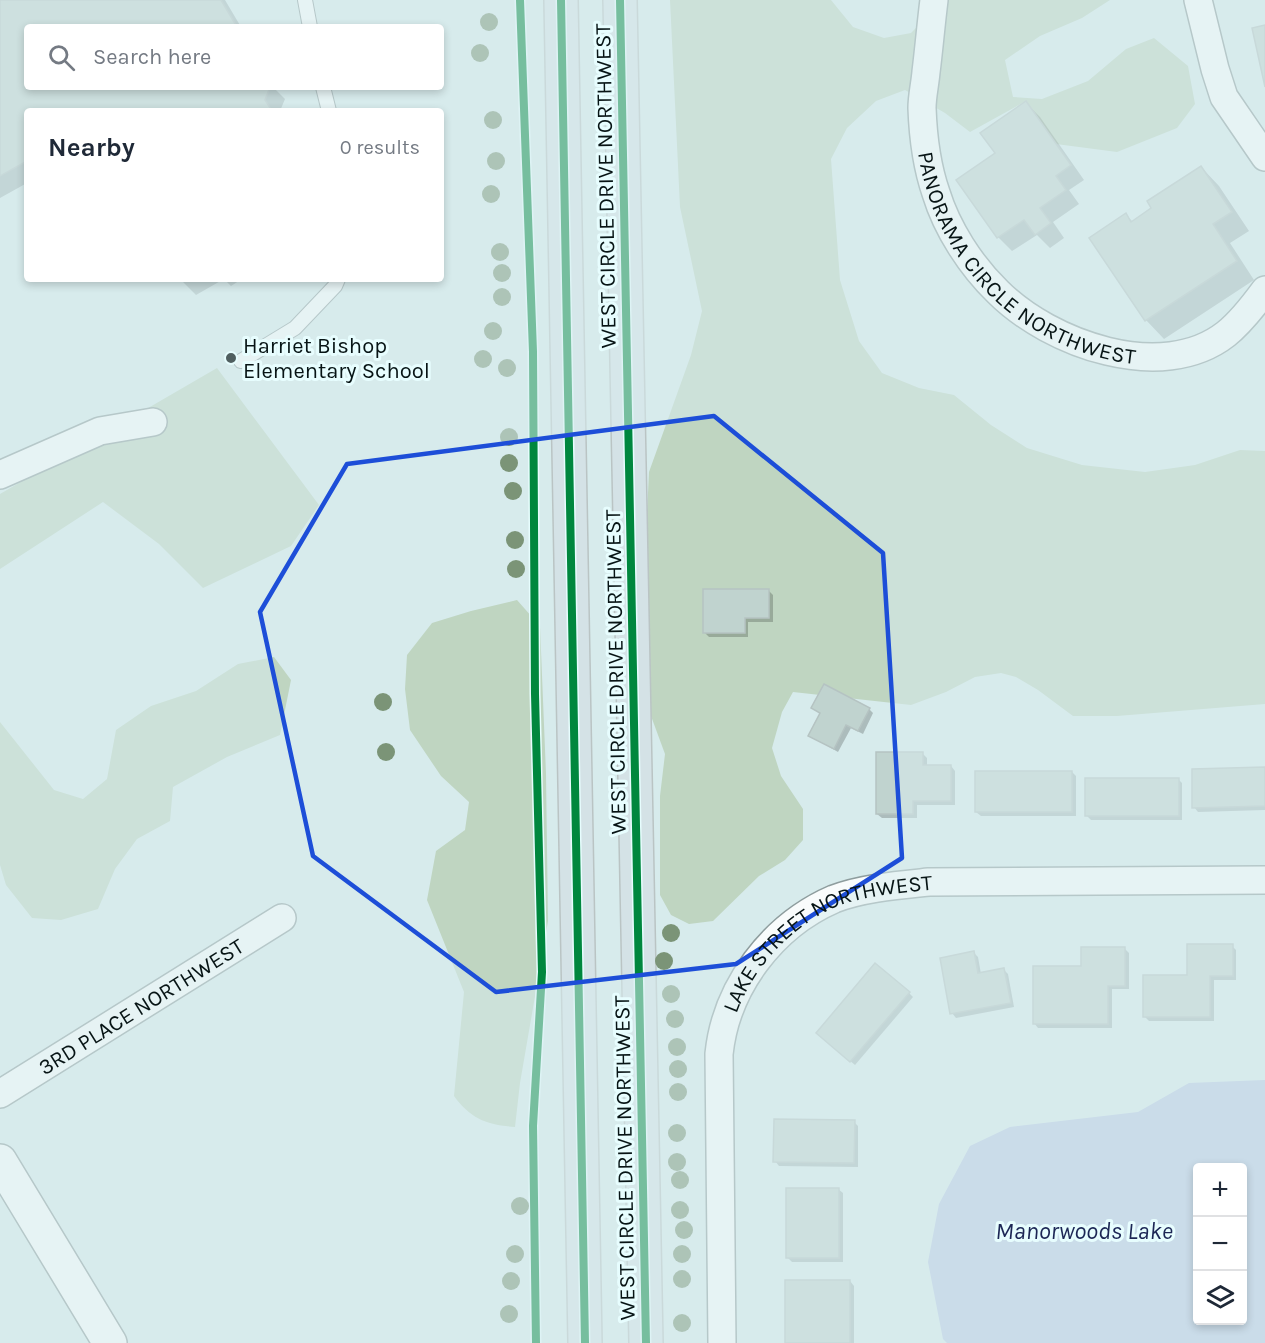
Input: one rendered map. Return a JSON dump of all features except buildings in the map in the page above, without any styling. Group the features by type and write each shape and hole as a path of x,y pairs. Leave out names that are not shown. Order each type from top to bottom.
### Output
{"main road":[{"name":"WEST CIRCLE DRIVE NORTHWEST","path":"561,0 585,1343"},
{"name":"WEST CIRCLE DRIVE NORTHWEST","path":"620,0 646,1343"}],"street":[{"name":"PANORAMA CIRCLE NORTHWEST","path":"934,0 922,108 926,152 936,194 952,231 972,261 998,292 1033,320 1068,338 1108,351 1139,356 1170,357 1198,349 1226,334 1248,313 1265,290"},
{"path":"1198,0 1224,97 1265,158"},
{"path":"0,476 100,431 153,422"},
{"name":"LAKE STREET NORTHWEST","path":"722,1343 719,1054 721,1032 728,1010 742,983 759,957 783,932 807,913 836,898 918,883 1265,880"},
{"name":"3RD PLACE NORTHWEST","path":"0,1094 282,918"},
{"path":"0,1161 110,1343"}],"lane":[{"path":"305,0 309,24"},
{"path":"324,90 328,108"},
{"path":"241,361 295,328 337,282"}],"highlighted area":[{"path":"714,416 883,553 902,858 736,964 496,992 313,856 260,612 347,464"}],"green space":[{"path":"670,0 831,0 853,27 884,38 911,33 943,0 1110,0 1082,18 1040,36 1005,60 1013,97 1042,99 1088,81 1126,49 1154,38 1188,66 1195,104 1177,128 1117,152 1056,144 1026,101 970,132 945,113 905,90 876,101 847,128 831,159 840,280 859,341 882,373 919,388 954,395 991,425 1027,448 1082,465 1145,472 1195,465 1240,450 1265,451 1265,704 1117,716 1073,716 1038,690 1016,677 1001,673 975,677 946,692 911,705 793,692 782,712 772,748 781,776 803,809 803,840 785,860 759,876 713,921 689,924 671,915 660,895 660,796 665,754 651,716 647,514 649,472 691,355 702,311 680,207"},
{"path":"217,368 319,505 291,546 203,588 159,544 103,502 0,569 0,494"},
{"path":"517,600 540,626 546,774 548,921 520,1083 515,1127 496,1125 480,1119 460,1104 454,1096 464,992 427,900 436,851 465,830 469,802 441,776 410,730 405,689 407,655 432,623"},
{"path":"274,657 291,680 280,735 227,757 173,787 170,821 137,839 115,869 98,909 61,920 32,918 6,885 0,865 0,722 54,790 83,799 107,779 116,730 151,706 196,691 238,664"}],"water":[{"name":"Manorwoods Lake","path":"1265,1080 1265,1343 947,1343 943,1339 928,1262 939,1204 970,1146 1010,1127 1138,1112 1189,1083"}],"cycle path":[{"path":"520,0 533,352 535,694 542,972 533,1126 536,1343"},
{"path":"561,0 585,1343"},
{"path":"620,0 646,1343"}],"place":[{"name":"Harriet Bishop Elementary School","path":"231,358"}]}
